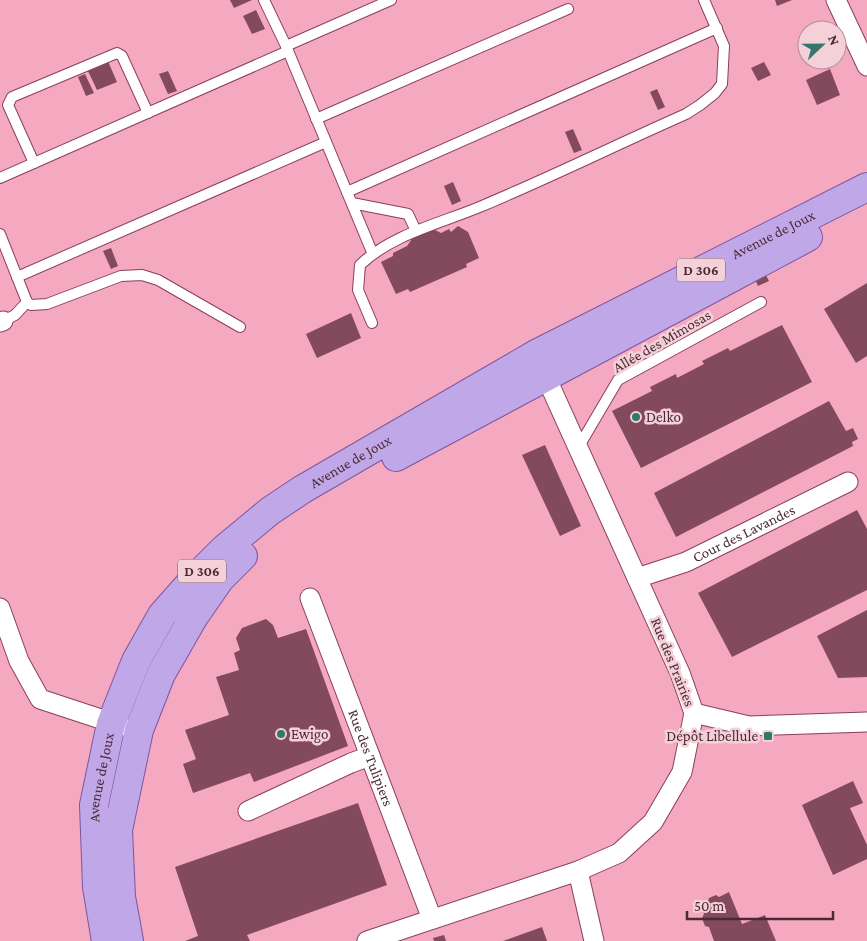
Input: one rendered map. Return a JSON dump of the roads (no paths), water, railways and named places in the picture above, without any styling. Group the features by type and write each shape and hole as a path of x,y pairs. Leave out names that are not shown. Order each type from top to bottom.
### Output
{"main road":[{"name":"Avenue de Joux","path":"106,941 97,887 94,805 111,724 136,661 162,615 224,550 270,511 303,489 541,365 867,187"},
{"name":"Avenue de Joux","path":"129,941 121,897 118,830 139,730 161,674 193,618 220,579 260,538 302,509 541,365 867,206"}],"street":[{"path":"836,0 867,66"},
{"name":"Rue des Prairies","path":"366,941 578,871 619,853 654,822 682,772 694,713 680,674 541,365"},
{"name":"Cour des Lavandes","path":"637,578 686,562 848,482"},
{"name":"Rue des Tulipiers","path":"310,598 432,919"},
{"path":"0,608 19,661 40,699 111,724 139,730"},
{"path":"694,713 749,726 867,722"},
{"path":"248,811 370,756"},
{"path":"578,871 594,941"}],"lane":[{"path":"264,0 372,252"},
{"path":"0,178 148,113 391,0"},
{"path":"372,324 358,290 360,265 372,252 416,232 481,207 686,114 716,93 722,84 724,46 704,0"},
{"path":"316,119 568,9"},
{"path":"347,192 717,28"},
{"path":"34,163 8,106 12,97 116,53 122,56 148,113"},
{"path":"17,277 326,142"},
{"path":"352,203 408,214 416,232"},
{"path":"0,234 27,302 31,305 47,304 121,276 142,275 158,280 240,327"},
{"path":"1,322 15,315 27,302"},
{"name":"Allée des Mimosas","path":"578,448 618,380 761,302"}],"place":[{"name":"Delko","path":"636,417"},
{"name":"Ewigo","path":"281,734"},
{"name":"Dépôt Libellule","path":"768,736"}]}
